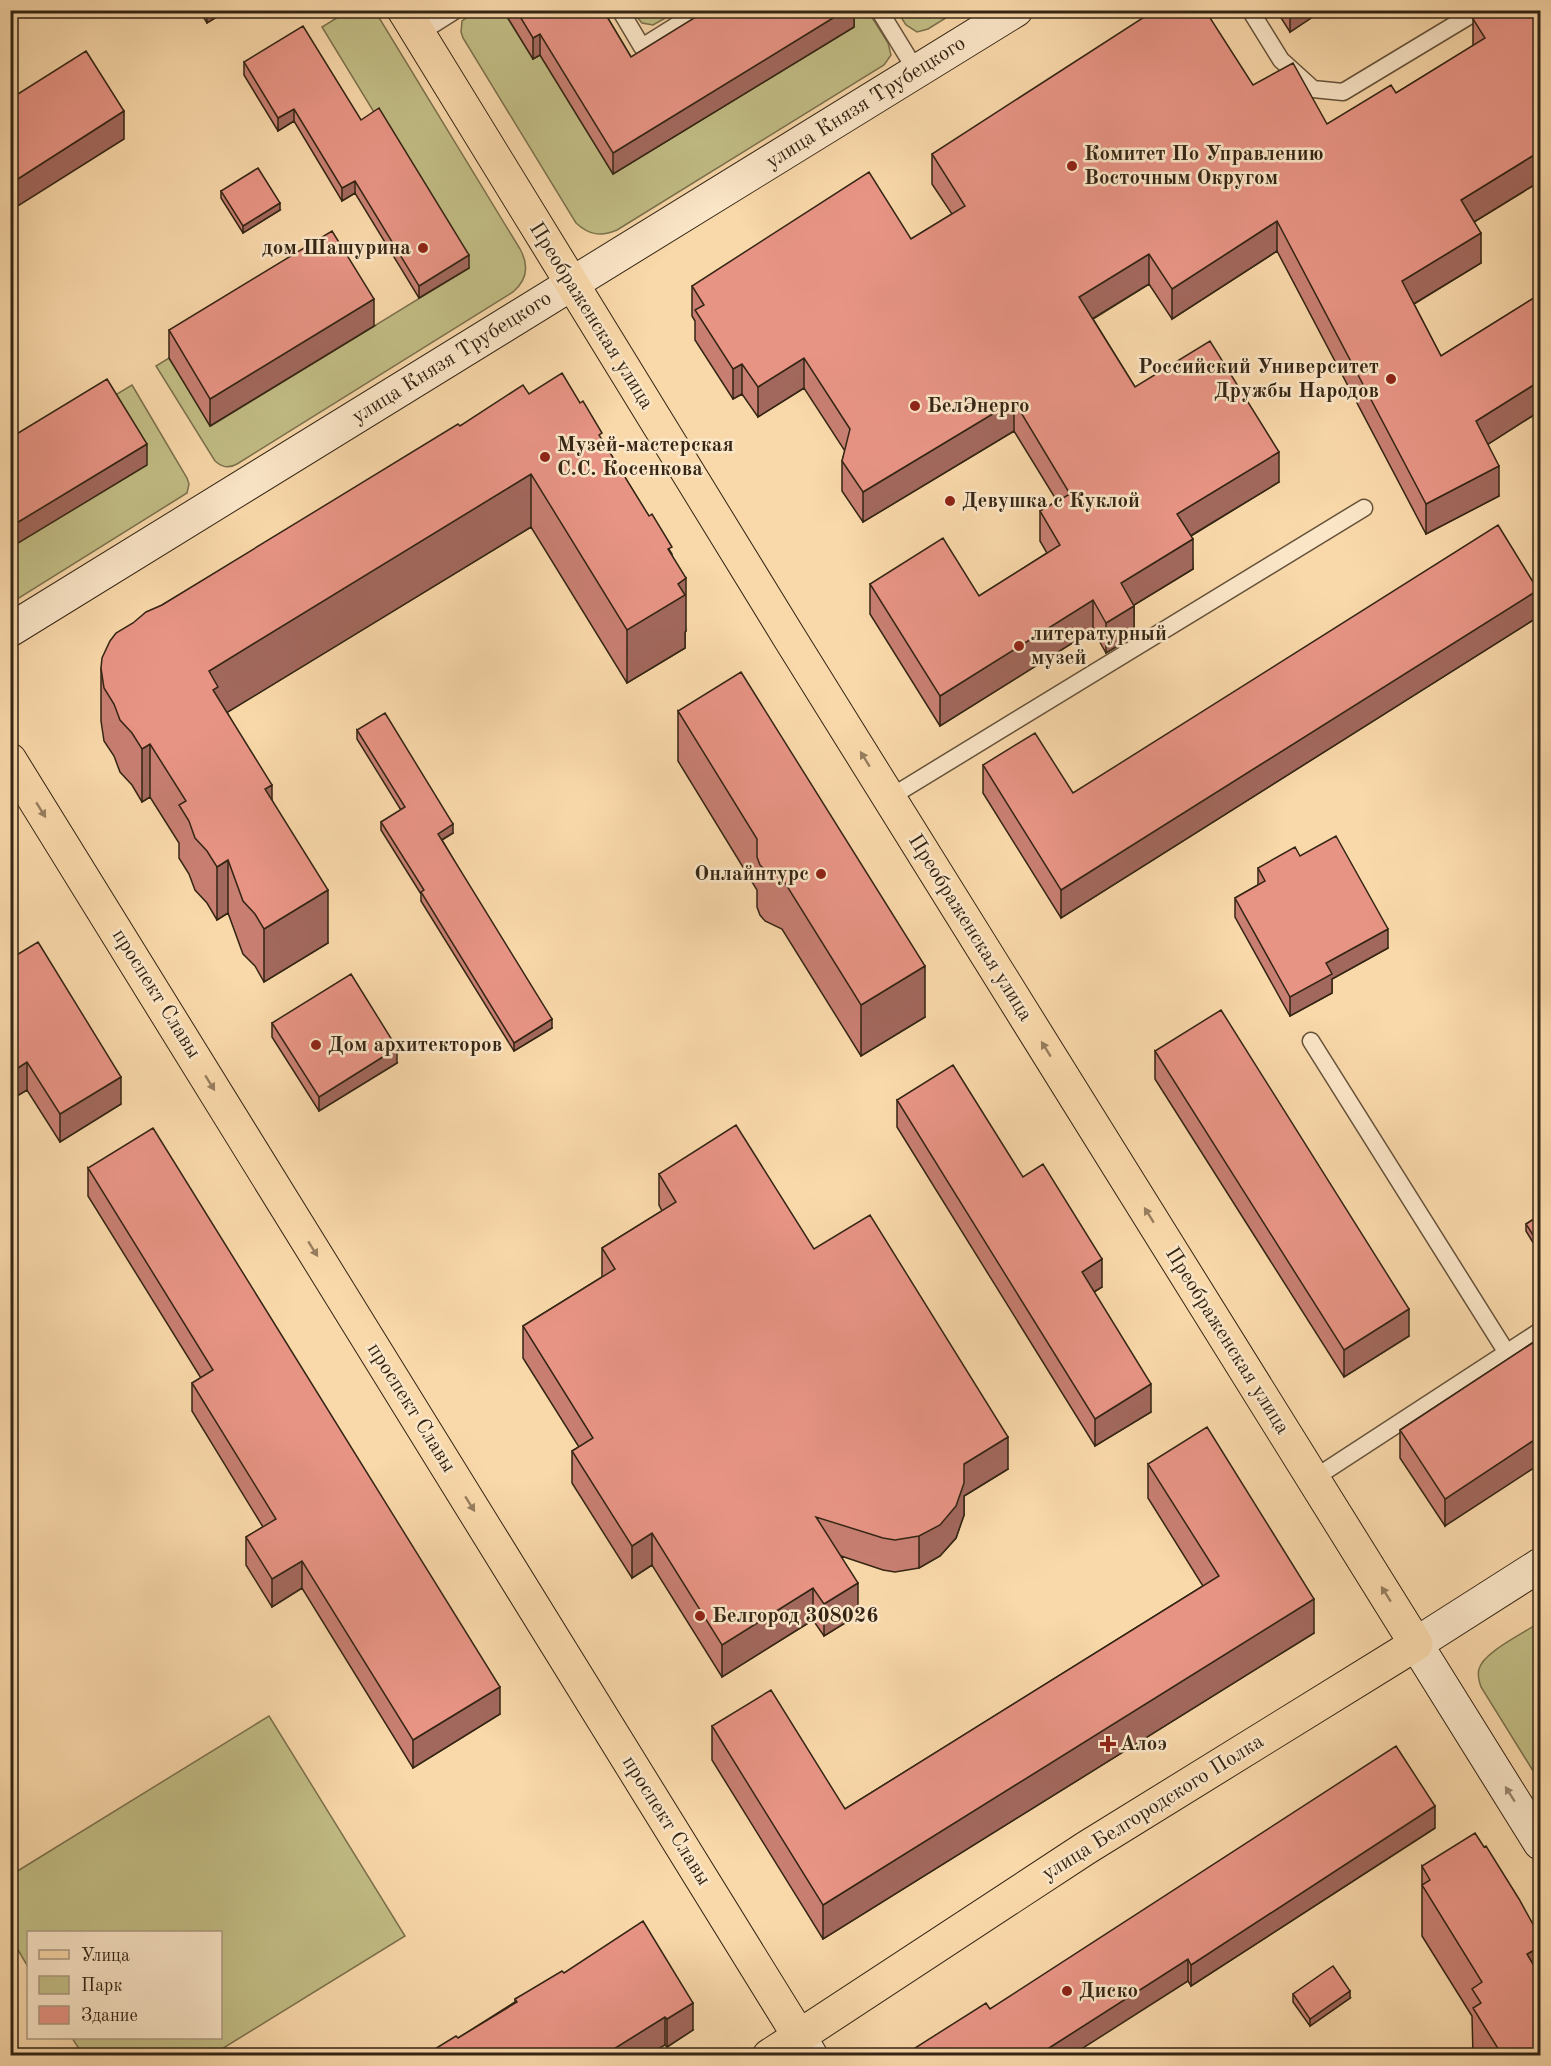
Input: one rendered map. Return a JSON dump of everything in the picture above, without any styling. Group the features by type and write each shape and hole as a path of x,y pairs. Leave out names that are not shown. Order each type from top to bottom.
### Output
{"main road":[{"name":"Преображенская улица","path":"411,22 571,285 1416,1644"},
{"name":"проспект Славы","path":"10,760 805,2046"},
{"name":"улица Белгородского Полка","path":"769,2055 805,2046 1086,1848 1416,1644"}],"street":[{"name":"улица Князя Трубецкого","path":"10,630 1016,10"},
{"name":"улица Белгородского Полка","path":"1416,1644 1540,1565"},
{"name":"Преображенская улица","path":"1416,1644 1540,1843"}],"lane":[{"path":"411,22 456,10"},
{"path":"620,10 642,47 701,10"},
{"path":"879,10 917,72"},
{"path":"1250,10 1281,60 1312,89 1343,92 1479,10"},
{"path":"889,798 1364,508"},
{"path":"1311,1041 1507,1353"},
{"path":"1313,1479 1540,1331"}],"green space":[{"path":"348,11 375,11 520,249 525,261 524,277 513,292 237,464 225,467 215,461 156,366 169,358 211,426 469,268 322,27"},
{"path":"476,11 503,11 533,59 540,55 613,174 853,27 844,11 868,11 888,43 891,55 884,65 617,230 606,234 595,234 576,223 463,38 462,21"},
{"path":"632,11 678,11 653,25 642,23"},
{"path":"897,11 957,11 928,29 917,32 906,25"},
{"path":"132,385 187,478 189,484 187,493 11,603 11,548 107,400"},
{"path":"1540,1622 1540,1782 1481,1687 1478,1674 1482,1663 1488,1656"},
{"path":"269,1716 405,1936 212,2055 83,2055 73,2039 222,2039 222,1931 27,1931 27,1965 11,1938 11,1875"}],"building":[{"path":"516,10 603,10 631,57 707,10 846,10 613,153 540,34 533,38"},
{"path":"1155,10 1205,10 1253,85 1293,63 1327,124 1391,85 1396,93 1485,38 1473,19 1487,10 1540,10 1540,155 1539,152 1461,200 1481,233 1402,281 1441,356 1540,294 1540,381 1476,421 1499,466 1426,504 1277,221 1172,289 1149,254 1079,297 1135,387 1210,341 1279,452 1177,514 1193,539 1121,583 1134,606 1106,623 1093,600 940,696 870,584 943,538 979,596 1060,545 1040,511 1070,494 1014,401 863,492 842,461 850,429 804,358 758,387 742,364 733,369 695,310 704,305 692,286 869,172 911,239 965,206 932,154"},
{"path":"303,26 361,120 379,108 469,255 419,286 355,181 342,188 294,109 278,118 244,62"},
{"path":"86,51 124,111 10,184 10,99"},
{"path":"258,168 280,203 243,226 221,191"},
{"path":"332,231 374,299 210,399 169,330"},
{"path":"562,373 580,403 583,401 602,433 599,435 649,516 652,514 672,547 668,549 686,578 678,584 685,595 627,630 531,474 209,671 218,687 213,690 272,785 265,789 328,890 264,929 255,914 243,901 228,860 217,867 195,838 189,821 179,805 186,801 150,744 142,749 120,720 104,688 101,668 102,658 110,641 116,633 146,612 162,605 458,424 460,426 523,385 529,394"},
{"path":"107,379 147,444 10,527 10,438"},
{"path":"1498,525 1538,590 1061,890 983,765 1035,733 1073,793"},
{"path":"741,672 925,966 861,1005 782,878 760,865 757,857 757,839 678,711"},
{"path":"385,713 453,824 438,834 552,1019 514,1043 421,892 424,890 381,822 405,807 357,730"},
{"path":"1336,836 1388,929 1326,963 1332,974 1290,997 1235,898 1265,881 1258,868 1295,847 1300,856"},
{"path":"38,942 121,1077 60,1114 27,1062 10,1073 10,959"},
{"name":"Дом архитекторов","path":"351,974 397,1048 319,1097 272,1023"},
{"path":"1221,1010 1409,1309 1344,1350 1155,1051"},
{"path":"953,1065 1023,1177 1043,1164 1102,1259 1082,1272 1151,1384 1095,1419 897,1100"},
{"path":"736,1125 814,1249 870,1215 1008,1437 964,1464 964,1483 956,1506 940,1525 919,1536 895,1540 883,1538 816,1517 858,1583 824,1604 813,1588 722,1645 652,1533 632,1546 572,1451 593,1438 523,1326 615,1269 602,1248 676,1202 659,1174"},
{"path":"153,1128 500,1687 413,1740 302,1561 272,1579 246,1537 276,1519 192,1383 213,1370 88,1168"},
{"path":"1540,1215 1540,1246 1526,1224"},
{"path":"1540,1338 1540,1436 1445,1499 1400,1430"},
{"path":"1207,1427 1314,1599 823,1905 712,1726 771,1690 845,1809 1219,1576 1148,1464"},
{"path":"1396,1746 1435,1806 1191,1965 1188,1959 1038,2055 904,2055 986,2003 990,2009"},
{"path":"1475,1833 1484,1847 1486,1846 1540,1937 1540,1947 1527,1954 1540,1976 1540,2055 1502,2055 1473,2008 1481,2003 1472,1989 1482,1982 1422,1885 1430,1880 1422,1866"},
{"path":"643,1921 693,2003 667,2019 665,2017 612,2050 613,2052 608,2055 425,2055 517,2002 515,1999 562,1971 564,1973"},
{"path":"1333,1966 1350,1991 1310,2019 1293,1994"}],"place":[{"name":"Комитет По Управлению Восточным Округом","path":"1072,166"},
{"name":"дом Шашурина","path":"423,248"},
{"name":"Российский Университет Дружбы Народов","path":"1391,379"},
{"name":"БелЭнерго","path":"915,406"},
{"name":"Музей-мастерская С.С. Косенкова","path":"545,457"},
{"name":"Девушка с Куклой","path":"950,501"},
{"name":"литературный музей","path":"1019,646"},
{"name":"Онлайнтурс","path":"821,874"},
{"name":"Дом архитекторов","path":"316,1045"},
{"name":"Белгород 308026","path":"700,1616"},
{"name":"Алоэ","path":"1108,1744"},
{"name":"Диско","path":"1067,1991"}]}
